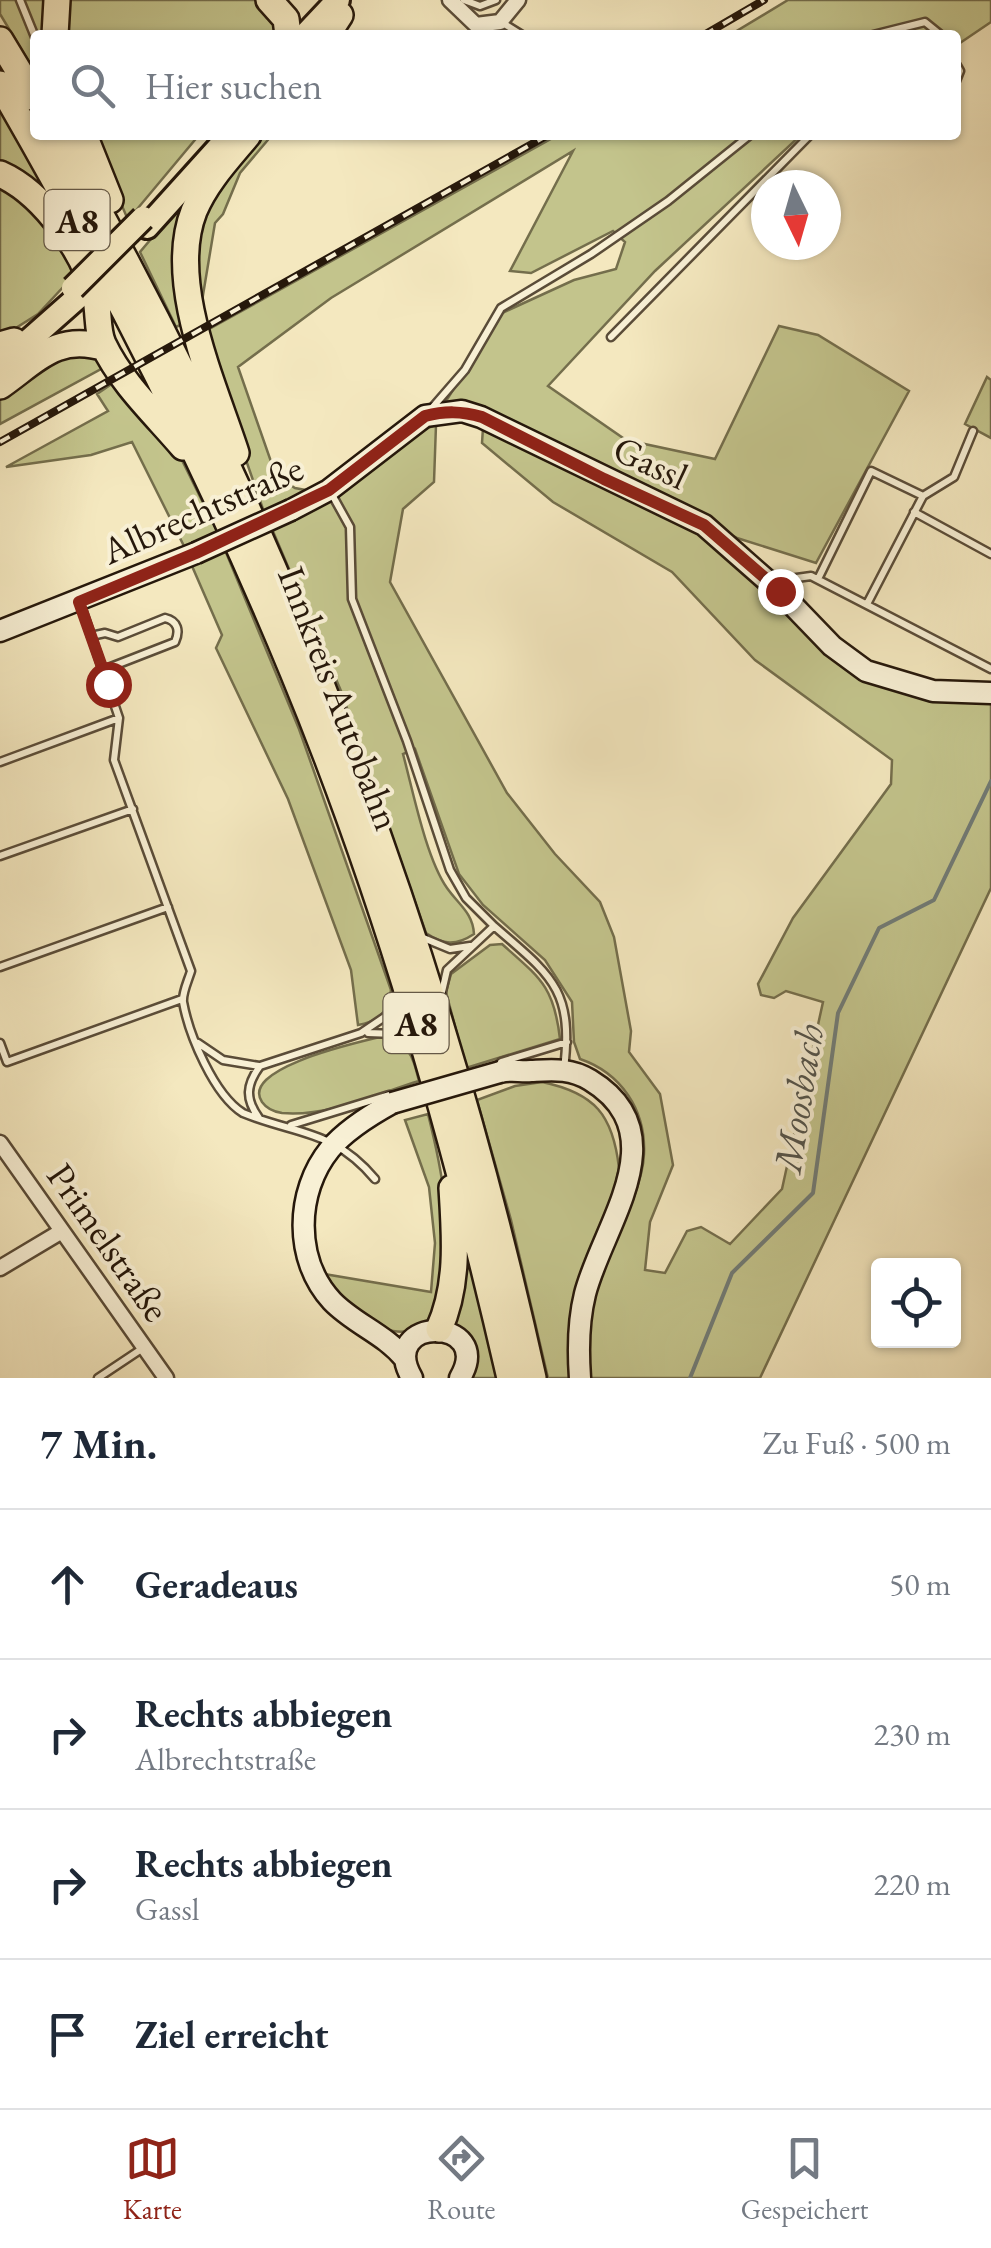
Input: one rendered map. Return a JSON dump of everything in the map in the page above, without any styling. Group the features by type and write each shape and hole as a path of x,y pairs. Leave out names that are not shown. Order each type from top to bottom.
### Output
{"highway":[{"path":"55,30 57,0"},
{"path":"269,0 286,19 287,30"},
{"path":"0,40 30,90"},
{"name":"Innkreis Autobahn","path":"0,84 30,138"},
{"name":"Innkreis Autobahn","path":"31,140 135,328 207,476 294,675 343,802 401,973 450,1138 510,1378"},
{"name":"Innkreis Autobahn","path":"59,140 178,361 250,517 333,713 440,1022 497,1224 533,1378"},
{"path":"86,140 127,242 129,266"},
{"path":"244,140 203,191 192,214 185,264 192,310 246,482 250,517"},
{"path":"0,174 33,194 61,229 92,287 104,348 139,400 207,476"},
{"path":"0,386 56,347 84,342 104,348"},
{"path":"439,1329 450,1301 454,1264 450,1138"}],"main road":[{"path":"314,30 336,17"},
{"path":"145,223 212,140"},
{"path":"0,366 225,140"},
{"path":"4,346 76,292"}],"street":[{"path":"450,0 476,25 500,22 518,0"},
{"name":"Gassl","path":"421,419 462,411 482,417 704,525 769,582 832,646 866,670 933,691 991,693"},
{"name":"Albrechtstraße","path":"0,631 79,602 290,510 329,490 421,419"},
{"path":"460,1378 466,1366 464,1346 449,1332 429,1330 408,1365 375,1332 332,1300 315,1276 304,1244 308,1191 318,1166 334,1144 393,1104 501,1073 564,1070 592,1082 608,1095 626,1121 632,1146 628,1185 585,1294 578,1335 580,1378"},
{"name":"Primelstraße","path":"0,1143 166,1378"},
{"path":"0,1268 62,1231"}],"lane":[{"path":"20,0 32,30"},
{"path":"464,0 480,6 492,1"},
{"path":"478,0 492,1"},
{"path":"500,22 514,30"},
{"path":"893,30 924,22 934,30"},
{"path":"421,419 465,370 501,308 668,202 744,140"},
{"path":"611,337 805,140"},
{"path":"867,604 922,496 954,477 973,431"},
{"path":"818,580 871,471 922,496"},
{"path":"329,490 350,527 352,599 407,741 450,870 469,902 542,968 556,986 566,1014 564,1070"},
{"path":"914,512 991,554"},
{"path":"769,582 811,576 991,668"},
{"path":"79,602 119,718 114,760 191,972 182,999 213,1082 243,1113 290,1125 334,1144 360,1161 375,1179"},
{"path":"91,636 118,637 165,618 177,626 175,642 103,670"},
{"path":"0,762 119,718"},
{"path":"0,856 133,809"},
{"path":"0,967 168,906"},
{"path":"440,1022 444,976 494,926"},
{"path":"411,931 450,949 471,946"},
{"path":"198,1043 234,1064 260,1066 362,1033 389,1014 401,973"},
{"path":"0,1042 7,1062 182,999"},
{"path":"362,1033 395,1034 424,1052"},
{"path":"501,1073 567,1042"},
{"path":"260,1066 247,1091 251,1108 260,1120"},
{"path":"290,1125 393,1104"},
{"path":"98,1378 144,1347"}],"green space":[{"path":"0,0 51,0 49,30 30,30 30,64 0,14"},
{"path":"63,0 260,0 279,30 61,30"},
{"path":"788,0 991,0 991,22 961,42 961,30 738,30"},
{"path":"0,109 57,207 0,167"},
{"path":"94,140 195,140 128,220"},
{"path":"252,140 268,140 240,173 223,214 215,223 200,313 190,284 199,217"},
{"path":"549,140 796,140 763,170 751,170 751,182 655,271 548,386 626,440 715,459 779,326 818,335 909,391 816,563 737,538 580,462 439,412 502,313 574,280 616,269 625,242 613,231 531,273 510,271 573,151 331,298 238,367 276,476 295,488 311,491 264,512 202,333"},
{"path":"0,180 13,185 79,270 38,314 0,338"},
{"path":"201,180 189,321 176,327 140,252"},
{"path":"82,348 112,363 0,424 0,391"},
{"path":"987,377 991,380 991,438 965,424"},
{"path":"116,381 172,440 218,533 185,548 132,442 91,455 6,467 108,411 97,394"},
{"path":"436,425 434,482 403,509 390,582 507,793 555,854 600,902 614,937 631,1031 629,1052 660,1094 673,1165 650,1222 645,1270 665,1273 687,1231 701,1227 730,1244 782,1189 823,1002 786,991 774,998 761,995 758,984 793,918 891,784 892,760 755,660 672,572 553,502 482,443 483,428 719,542 836,655 991,699 991,888 760,1378 588,1378 590,1309 642,1170 641,1123 619,1084 595,1065 580,1059 574,1042 572,1002 545,960 483,905 459,874 415,749 403,754 426,842 439,875 468,915 474,934 450,942 426,933 341,691 272,529 408,435"},
{"path":"225,550 299,729 391,990 382,1014 366,1023 358,1025 351,970 288,799 216,648 222,635 192,566"},
{"path":"502,944 543,984 554,1007 560,1039 466,1068 446,992 451,974 490,945"},
{"path":"380,1037 404,1047 419,1081 317,1112 282,1113 262,1102 260,1090 268,1078 284,1068"},
{"path":"542,1082 576,1093 598,1109 612,1134 619,1168 573,1378 548,1378 511,1220 477,1100 515,1086"},
{"path":"428,1114 446,1216 442,1304 436,1317 426,1325 399,1332 372,1323 353,1309 324,1274 431,1292 435,1243 429,1187 405,1120"},
{"path":"466,1246 497,1378 466,1378 454,1328"}],"waterway":[{"name":"Moosbach","path":"690,1378 732,1273 813,1193 838,1013 879,928 934,900 991,781"}],"railway":[{"path":"713,30 764,0"},
{"path":"0,442 539,140"}],"route":[{"path":"108,684 79,602 196,553 329,490 425,416 439,412 462,411 482,417 704,525 780,591"}]}
